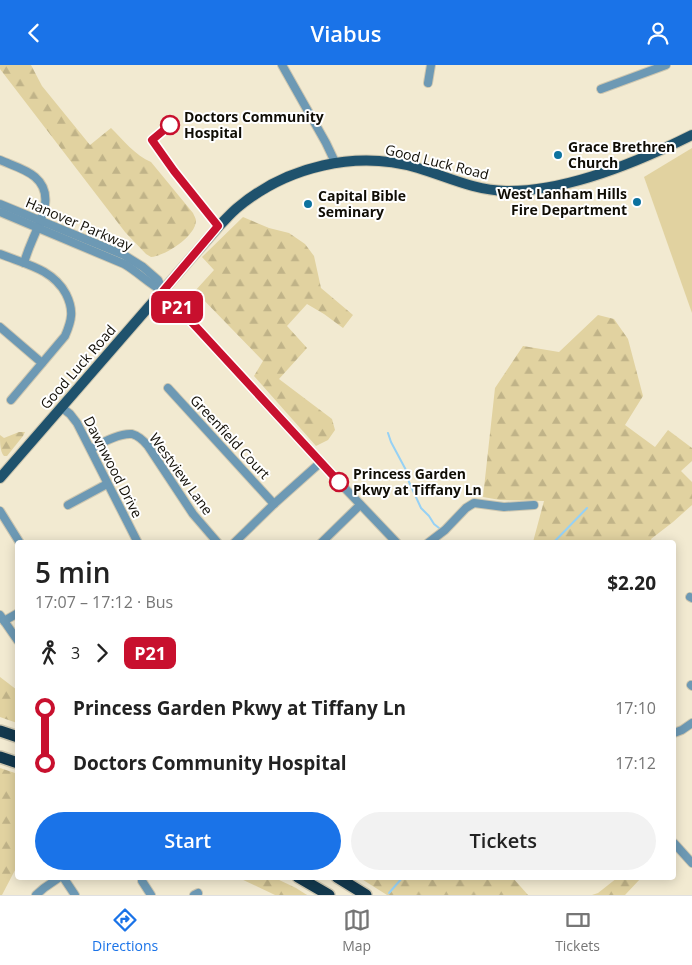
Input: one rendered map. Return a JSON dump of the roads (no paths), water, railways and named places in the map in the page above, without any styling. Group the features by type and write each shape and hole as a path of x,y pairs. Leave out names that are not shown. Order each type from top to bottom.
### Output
{"highway":[{"path":"0,731 15,736"},
{"path":"0,757 15,762"},
{"path":"303,880 329,895"},
{"path":"342,880 366,895"}],"main road":[{"name":"Good Luck Road","path":"0,478 212,233 237,208 266,188 288,177 335,162 369,160 418,168 481,188 502,191 530,190 561,185 610,170 692,135"}],"street":[{"path":"282,65 335,162"},
{"path":"428,83 431,65"},
{"path":"601,89 666,65"},
{"path":"0,160 31,174 41,183 46,196 39,224 24,263"},
{"name":"Hanover Parkway","path":"0,204 39,224"},
{"name":"Hanover Parkway","path":"0,212 109,248 129,257 158,280 163,291 394,540"},
{"path":"0,254 45,272 56,280 62,287 71,306 71,319 65,336 12,400"},
{"path":"0,327 42,363"},
{"name":"Greenfield Court","path":"168,388 274,504"},
{"name":"Dawnwood Drive","path":"62,407 75,419 136,540"},
{"name":"Westview Lane","path":"91,449 104,442 127,435 141,438 193,514 215,540"},
{"path":"237,540 274,504 322,462"},
{"path":"68,505 107,484"},
{"path":"432,540 474,503 504,507 534,505"},
{"path":"324,540 360,505"},
{"path":"0,511 18,540"},
{"path":"15,614 2,618 15,637"},
{"path":"676,732 692,723"},
{"path":"676,845 692,863"},
{"path":"36,895 56,880"},
{"path":"63,880 75,895"},
{"path":"142,880 151,895"}],"waterway":[{"path":"388,433 407,472 409,482 421,508 439,528"},
{"path":"556,540 587,508"},
{"path":"389,893 400,880"}],"place":[{"name":"Doctors Community Hospital","path":"170,125"},
{"name":"Grace Brethren Church","path":"558,155"},
{"name":"West Lanham Hills Fire Department","path":"637,202"},
{"name":"Capital Bible Seminary","path":"308,204"},
{"name":"Princess Garden Pkwy at Tiffany Ln","path":"339,482"}]}
